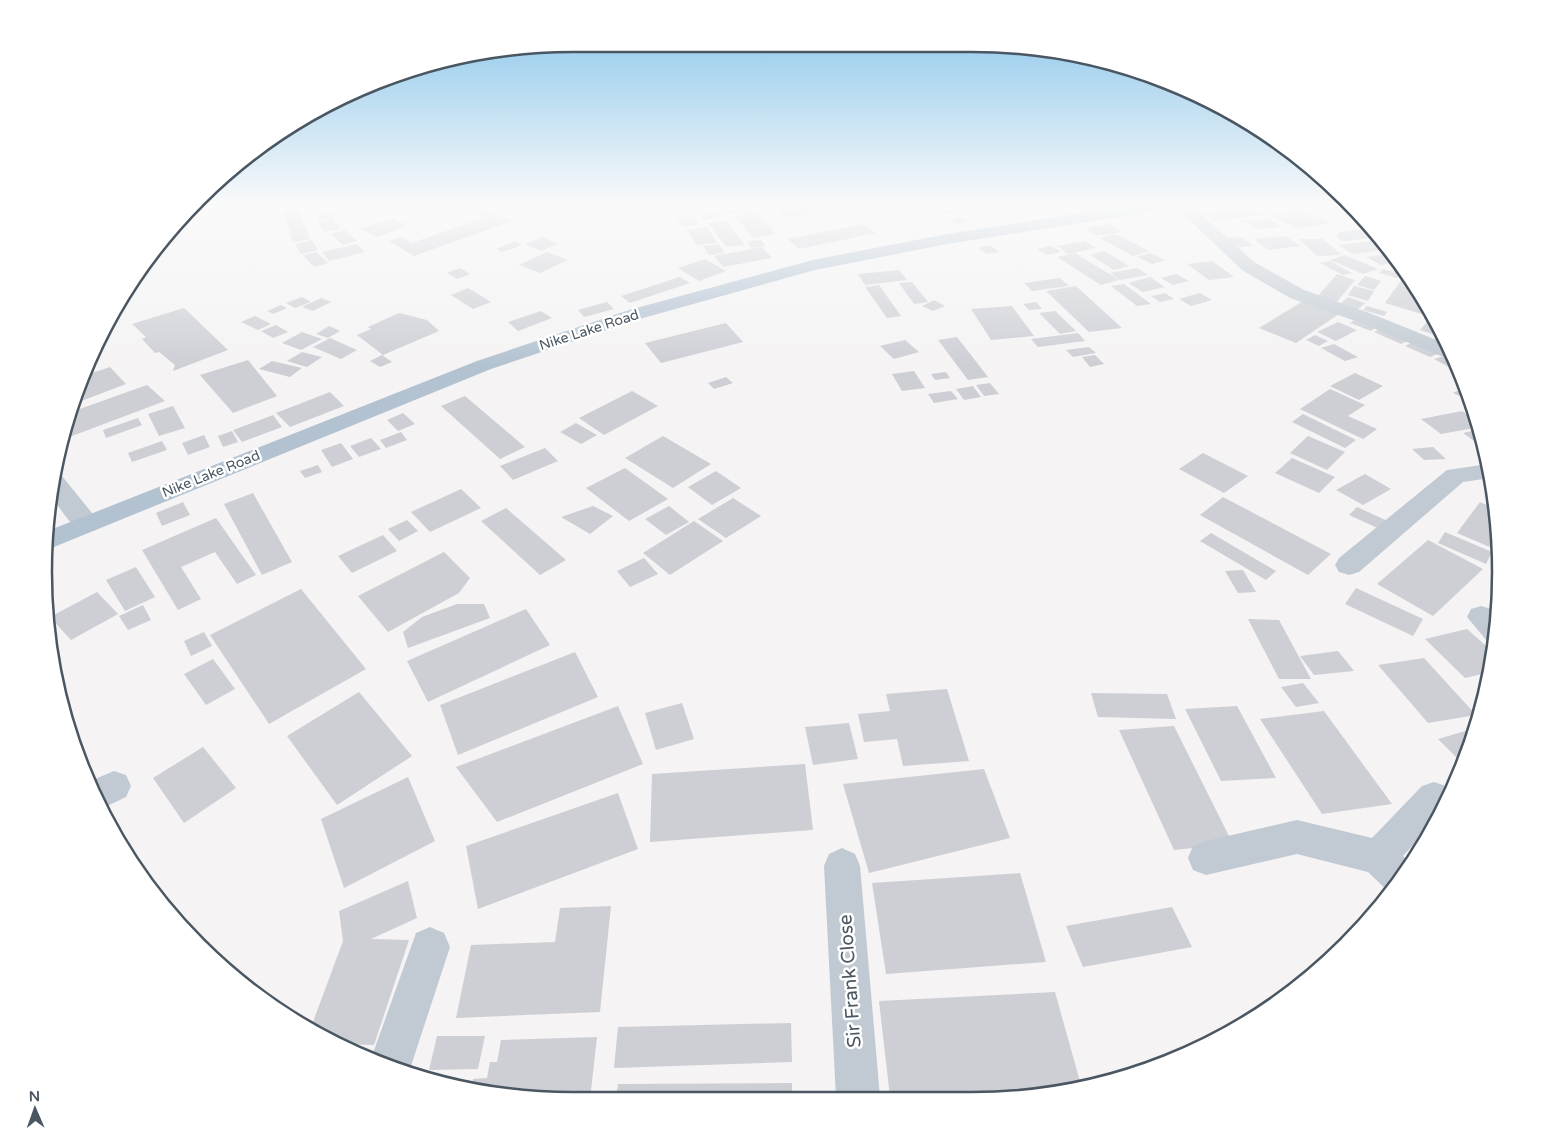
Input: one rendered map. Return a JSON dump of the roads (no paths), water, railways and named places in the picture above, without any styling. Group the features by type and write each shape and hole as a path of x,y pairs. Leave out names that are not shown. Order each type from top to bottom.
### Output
{"main road":[{"name":"Nike Lake Road","path":"54,538 484,366 636,314 813,265 842,259"}],"street":[{"path":"1241,259 1248,266 1297,294 1365,318 1442,350"},
{"path":"1349,565 1456,475 1483,472"},
{"path":"59,489 88,524"},
{"path":"1206,858 1297,837 1389,868 1434,797"},
{"name":"Sir Frank Close","path":"842,866 858,1092"},
{"path":"393,1059 430,947"}]}
